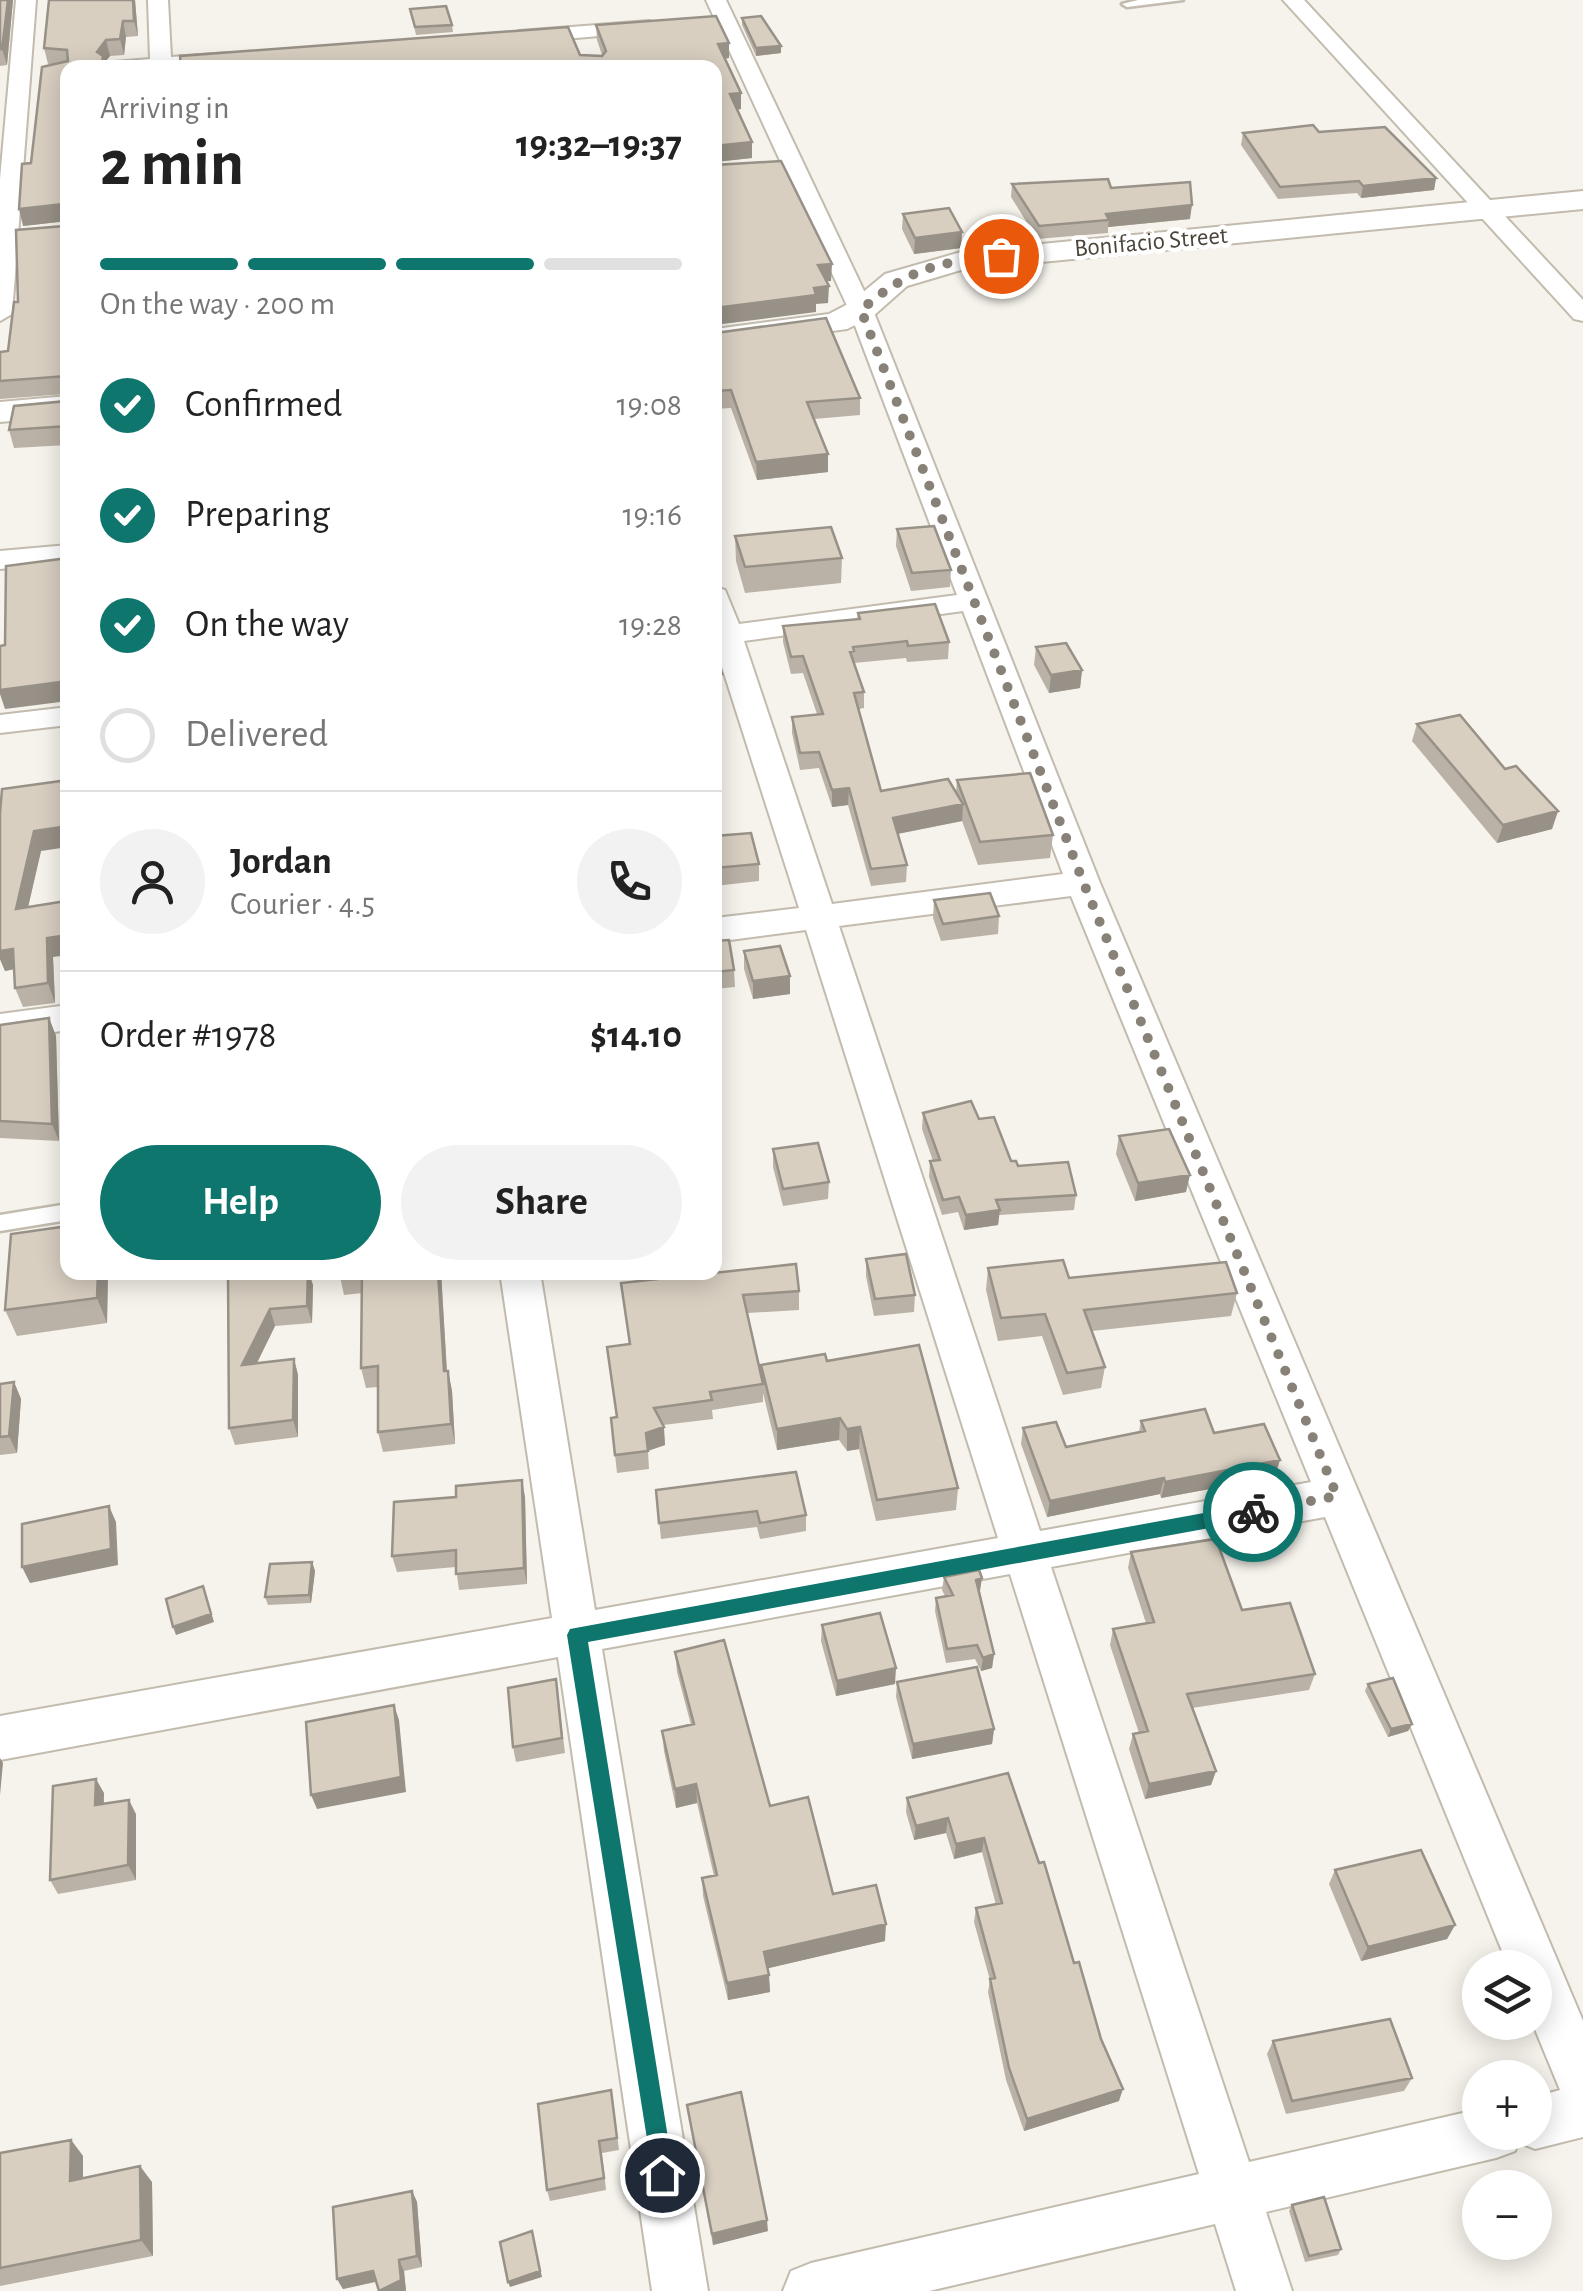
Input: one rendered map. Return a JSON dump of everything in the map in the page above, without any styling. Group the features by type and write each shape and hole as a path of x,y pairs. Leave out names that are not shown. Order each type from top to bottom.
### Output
{"street":[{"path":"0,314 7,155 26,0"},
{"path":"158,0 161,60"},
{"path":"1293,0 1583,314"},
{"path":"717,14 796,165 861,310 1084,884 1526,1950"},
{"path":"503,38 583,41 671,25"},
{"path":"221,60 251,57"},
{"path":"764,168 796,165"},
{"name":"Bonifacio Street","path":"722,337 819,326 861,310 896,280 961,261 1583,200"},
{"path":"3,239 37,236"},
{"path":"0,412 60,407"},
{"path":"0,560 60,554"},
{"path":"722,622 976,601"},
{"path":"722,631 820,916 1264,2291"},
{"path":"0,724 60,717"},
{"path":"722,929 1084,884"},
{"path":"0,1027 60,1019"},
{"path":"521,1280 680,2291"},
{"path":"0,1738 1337,1496"},
{"path":"1552,2011 1583,2082"},
{"path":"1552,2119 1583,2112"},
{"path":"810,2291 1462,2140"}],"lane":[{"path":"1127,4 1178,0"},
{"path":"0,1223 60,1213"}],"building":[{"path":"0,0 8,0 2,49 0,49"},
{"path":"49,0 133,0 134,21 123,21 120,39 106,40 97,52 102,60 68,60 67,50 44,48"},
{"path":"446,6 452,25 415,27 410,9"},
{"path":"716,16 729,43 718,44 741,93 730,94 752,142 722,145 722,60 180,60 180,56 568,27 580,55 602,56 606,51 596,25"},
{"path":"761,16 781,46 756,48 742,18"},
{"path":"60,63 60,204 19,209 22,164 31,163 42,67"},
{"path":"1313,125 1319,132 1385,127 1436,178 1363,186 1359,181 1280,187 1243,133"},
{"path":"781,161 832,264 818,265 829,286 814,288 816,295 722,307 722,165"},
{"path":"1108,179 1111,188 1190,182 1192,205 1106,214 1109,220 1039,226 1012,184"},
{"path":"949,208 962,232 915,238 903,214"},
{"path":"60,226 60,376 0,381 0,352 8,351 14,302 18,302 16,230"},
{"path":"826,318 860,398 807,402 828,454 756,462 731,390 722,391 722,332"},
{"path":"60,402 60,427 9,430 14,406"},
{"path":"934,526 951,570 912,573 897,529"},
{"path":"831,527 842,558 745,567 735,536"},
{"path":"60,559 60,682 0,690 6,566"},
{"path":"935,604 949,642 908,646 907,641 853,647 850,652 864,692 854,693 881,791 948,779 963,804 893,818 907,865 871,869 849,788 832,790 819,752 800,753 792,717 823,714 803,656 791,657 783,626 860,619 858,613"},
{"path":"1066,643 1082,670 1051,675 1036,647"},
{"path":"1460,715 1505,769 1516,766 1558,811 1503,825 1417,724"},
{"path":"1030,773 1053,835 980,842 957,780"},
{"path":"60,781 60,827 34,831 16,909 60,902 60,936 47,938 48,983 15,988 13,949 0,951 2,789"},
{"path":"751,833 759,864 722,867 722,835"},
{"path":"990,893 999,916 943,924 934,900"},
{"path":"722,940 729,940 734,970 722,971"},
{"path":"780,946 790,976 753,981 744,951"},
{"path":"49,1018 52,1124 0,1121 0,1025"},
{"path":"971,1101 979,1119 994,1117 1011,1161 1018,1166 1068,1162 1076,1195 996,1200 1000,1210 966,1215 959,1197 943,1200 930,1161 940,1160 923,1113"},
{"path":"1169,1129 1190,1175 1138,1183 1119,1136"},
{"path":"818,1143 829,1182 783,1189 773,1149"},
{"path":"60,1227 60,1280 98,1280 97,1298 5,1310 11,1234"},
{"path":"906,1254 915,1295 875,1299 866,1259"},
{"path":"1063,1260 1069,1278 1226,1262 1237,1293 1084,1310 1105,1367 1067,1373 1045,1314 1001,1318 988,1268"},
{"path":"796,1264 799,1291 743,1295 763,1384 710,1392 712,1400 654,1408 664,1427 646,1433 648,1451 615,1455 611,1418 617,1417 607,1347 630,1344 621,1283 722,1280 722,1272"},
{"path":"228,1280 308,1280 307,1306 270,1309 242,1365 294,1359 293,1420 229,1428"},
{"path":"362,1280 438,1280 451,1424 378,1432 378,1366 361,1368"},
{"path":"919,1345 958,1488 877,1500 860,1427 847,1429 840,1418 777,1429 761,1365 825,1354 827,1361"},
{"path":"14,1382 9,1436 0,1437 0,1384"},
{"path":"1205,1409 1214,1433 1264,1424 1280,1460 1050,1501 1023,1428 1056,1422 1066,1447 1145,1431 1141,1421"},
{"path":"796,1472 806,1515 760,1523 757,1511 659,1523 656,1490"},
{"path":"522,1480 524,1568 456,1574 456,1550 392,1556 394,1502 456,1497 456,1486"},
{"path":"109,1506 111,1549 22,1567 22,1524"},
{"path":"1216,1539 1242,1610 1290,1603 1315,1674 1187,1694 1216,1771 1149,1784 1133,1734 1148,1731 1113,1629 1154,1622 1131,1552"},
{"path":"312,1562 309,1595 265,1597 270,1564"},
{"path":"979,1570 982,1578 976,1580 994,1654 983,1658 977,1645 947,1649 936,1598 953,1595 944,1577"},
{"path":"203,1586 211,1614 173,1627 166,1599"},
{"path":"880,1613 896,1668 837,1681 822,1625"},
{"path":"724,1640 770,1806 808,1797 833,1894 876,1885 886,1924 764,1952 769,1975 727,1983 702,1878 717,1875 696,1784 675,1789 662,1731 694,1724 675,1652"},
{"path":"977,1667 994,1729 913,1744 897,1682"},
{"path":"1393,1678 1412,1724 1391,1729 1368,1684"},
{"path":"556,1679 562,1738 513,1747 508,1688"},
{"path":"394,1705 401,1777 311,1795 306,1722"},
{"path":"1008,1773 1039,1863 1044,1862 1074,1963 1079,1962 1101,2039 1123,2089 1027,2119 1009,2068 990,1979 995,1978 976,1908 1002,1903 984,1838 956,1844 948,1818 916,1826 907,1798"},
{"path":"96,1779 95,1805 129,1800 128,1865 50,1880 53,1786"},
{"path":"1421,1850 1455,1925 1368,1947 1335,1870"},
{"path":"1390,2019 1412,2078 1292,2101 1273,2041"},
{"path":"611,2090 617,2138 599,2141 604,2178 547,2190 538,2104"},
{"path":"741,2092 767,2220 712,2234 687,2105"},
{"path":"71,2140 70,2181 140,2166 141,2240 0,2268 0,2153"},
{"path":"412,2191 417,2256 399,2260 401,2280 379,2291 373,2271 337,2279 333,2207"},
{"path":"1324,2197 1341,2249 1309,2256 1292,2205"},
{"path":"532,2231 540,2271 508,2282 500,2242"}],"way so far":[{"path":"1001,256 909,274 861,310 1084,884 1337,1496 1253,1512"}],"route":[{"path":"662,2175 577,1635 1253,1512"}]}
